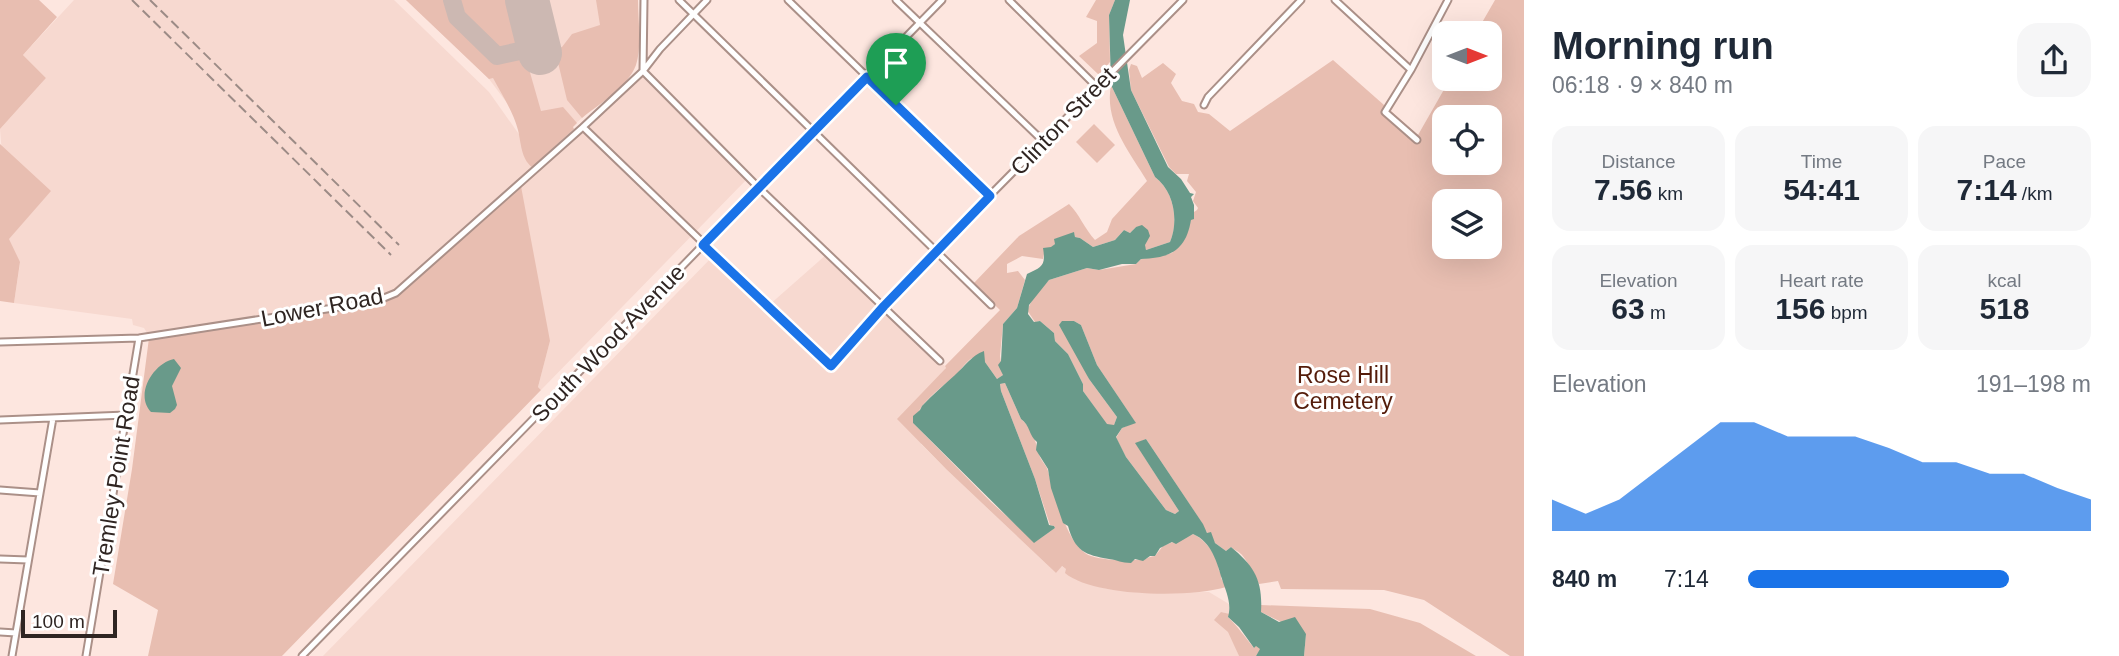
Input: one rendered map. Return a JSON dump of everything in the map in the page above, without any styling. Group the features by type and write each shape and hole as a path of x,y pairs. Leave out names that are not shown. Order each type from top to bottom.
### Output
{"street":[{"path":"644,0 643,71 759,188 940,361"},
{"path":"679,0 991,305"},
{"name":"Lower Road","path":"0,342 139,338 359,304 396,293 643,71 660,49 708,0"},
{"path":"788,0 990,196"},
{"path":"895,0 1044,142"},
{"name":"South Wood Avenue","path":"302,656 942,0"},
{"path":"1009,0 1097,87"},
{"name":"Clinton Street","path":"703,245 831,366 936,250 1183,0"},
{"path":"1204,104 1301,0"},
{"path":"1335,0 1411,70"},
{"path":"1417,140 1385,112 1411,70 1445,1"},
{"path":"583,127 703,245"},
{"name":"Tremley Point Road","path":"86,656 139,338"},
{"path":"0,420 126,415"},
{"path":"12,656 52,418"},
{"path":"0,490 40,492"},
{"path":"0,559 28,561"},
{"path":"0,632 16,633"}],"shaded area":[{"path":"74,0 394,0 489,92 540,164 625,88 639,68 749,177 541,390 538,387 550,341 382,299 149,336 144,328 133,325 132,319 14,303 20,263 9,240 0,129 46,78 23,55"},
{"path":"406,0 604,0 623,83 555,141 507,103 489,79"},
{"path":"715,254 768,306 827,254 946,367 921,444 946,469 1056,573 1061,566 1075,579 1103,588 1143,593 1209,592 1229,604 1230,614 1221,612 1239,656 323,656"}],"green space":[{"path":"0,0 39,0 57,17 23,55 46,78 0,129"},
{"path":"406,0 448,0 455,20 492,56 507,59 525,55 541,111 563,107 577,123 574,129 532,167 528,164 513,116 493,78 489,79"},
{"path":"459,0 507,0 518,45 504,49 490,41 471,22"},
{"path":"596,0 638,0 639,50 636,65 627,81 582,118 567,100 555,50 562,47 572,34 600,25"},
{"path":"1096,0 1115,0 1109,15 1110,62 1099,75 1079,56 1097,43 1097,21 1086,17"},
{"name":"Rose Hill Cemetery","path":"1495,0 1524,0 1524,656 1510,656 1424,600 1384,590 1281,589 1278,581 1259,584 1241,554 1231,547 1226,551 1215,543 1146,439 1136,444 1179,511 1175,514 1166,510 1126,457 1116,438 1122,428 1135,422 1097,365 1081,325 1074,321 1063,321 1089,379 1117,417 1114,425 1107,425 1083,391 1083,384 1068,354 1055,341 1054,333 1040,321 1035,322 1027,310 1035,295 1049,280 1087,268 1099,270 1136,264 1141,259 1172,253 1194,218 1194,212 1198,208 1193,201 1196,192 1187,181 1189,174 1176,174 1169,167 1131,90 1131,64 1137,66 1142,78 1163,63 1176,74 1171,83 1182,101 1194,104 1198,112 1209,114 1230,131 1333,60 1418,135 1432,110 1432,175 1502,175 1502,105 1435,105 1443,91 1502,91 1502,21 1483,21"},
{"path":"1111,85 1155,177 1167,190 1174,216 1170,242 1146,250 1136,227 1130,233 1124,230 1115,240 1093,247 1075,237 1074,233 1055,239 1055,244 1044,254 1043,259 1022,256 1007,264 1007,273 1018,271 1025,280 1017,308 1003,324 1000,356 1003,375 997,379 985,362 972,358 924,404 913,423 1035,542 1055,528 1050,525 1001,391 1000,384 1005,383 1021,419 1034,436 1068,531 1083,551 1103,559 1142,560 1155,556 1163,546 1193,534 1214,554 1226,587 1210,591 1167,594 1119,591 1079,581 1065,573 1066,569 1062,566 1056,573 897,419 1000,310 973,284 1019,236 1069,204 1095,240 1107,232 1112,219 1147,181 1115,124 1111,111"},
{"path":"1094,124 1115,145 1097,163 1076,142"},
{"path":"0,144 51,191 9,239 20,262 14,303 0,301"},
{"path":"520,181 550,341 538,387 541,390 282,656 148,656 158,610 113,584 132,469 149,338 382,299"},
{"path":"1261,605 1370,609 1420,623 1476,656 1304,656 1306,634 1261,612"},
{"path":"1221,612 1230,614 1228,617 1254,648 1256,645 1261,649 1256,656 1239,656 1228,632 1214,620"}],"water":[{"path":"1115,0 1130,0 1123,35 1131,90 1168,167 1181,179 1190,193 1194,194 1191,197 1194,219 1191,220 1181,245 1169,254 1141,259 1136,264 1122,264 1099,270 1087,268 1049,280 1029,305 1028,314 1034,322 1040,321 1054,333 1055,341 1068,354 1083,384 1083,391 1107,424 1114,425 1117,417 1089,379 1059,325 1062,321 1074,321 1081,325 1097,365 1136,423 1122,428 1116,437 1126,457 1166,510 1175,514 1179,511 1135,443 1146,439 1207,533 1211,532 1215,543 1226,551 1231,547 1251,567 1260,591 1261,612 1279,622 1295,617 1306,634 1304,656 1256,656 1260,649 1256,646 1254,648 1228,617 1228,598 1213,554 1205,542 1193,534 1176,544 1172,542 1160,548 1155,556 1143,561 1135,559 1131,563 1093,556 1082,550 1074,541 1068,526 1063,523 1051,488 1048,469 1036,450 1037,442 1021,419 1005,383 1000,384 1001,391 1035,479 1049,525 1055,528 1034,543 913,423 913,416 922,406 979,353 984,351 985,362 997,379 1003,375 998,365 1001,361 1003,324 1017,308 1027,274 1042,265 1043,248 1055,244 1054,239 1074,232 1075,237 1093,247 1115,240 1124,230 1130,233 1142,225 1150,236 1145,245 1146,250 1170,242 1174,216 1167,190 1155,177 1111,85 1109,15"},
{"path":"174,359 181,368 172,386 177,405 170,413 151,412 145,397 149,380 160,366"}],"taxiway":[{"path":"452,0 457,17 497,56 538,47"}],"runway":[{"path":"527,0 540,53"}],"railway":[{"path":"132,0 391,255"},
{"path":"150,0 399,245"}],"route":[{"path":"867,77 896,105 990,196 936,250 831,366 703,245 867,77"}]}
